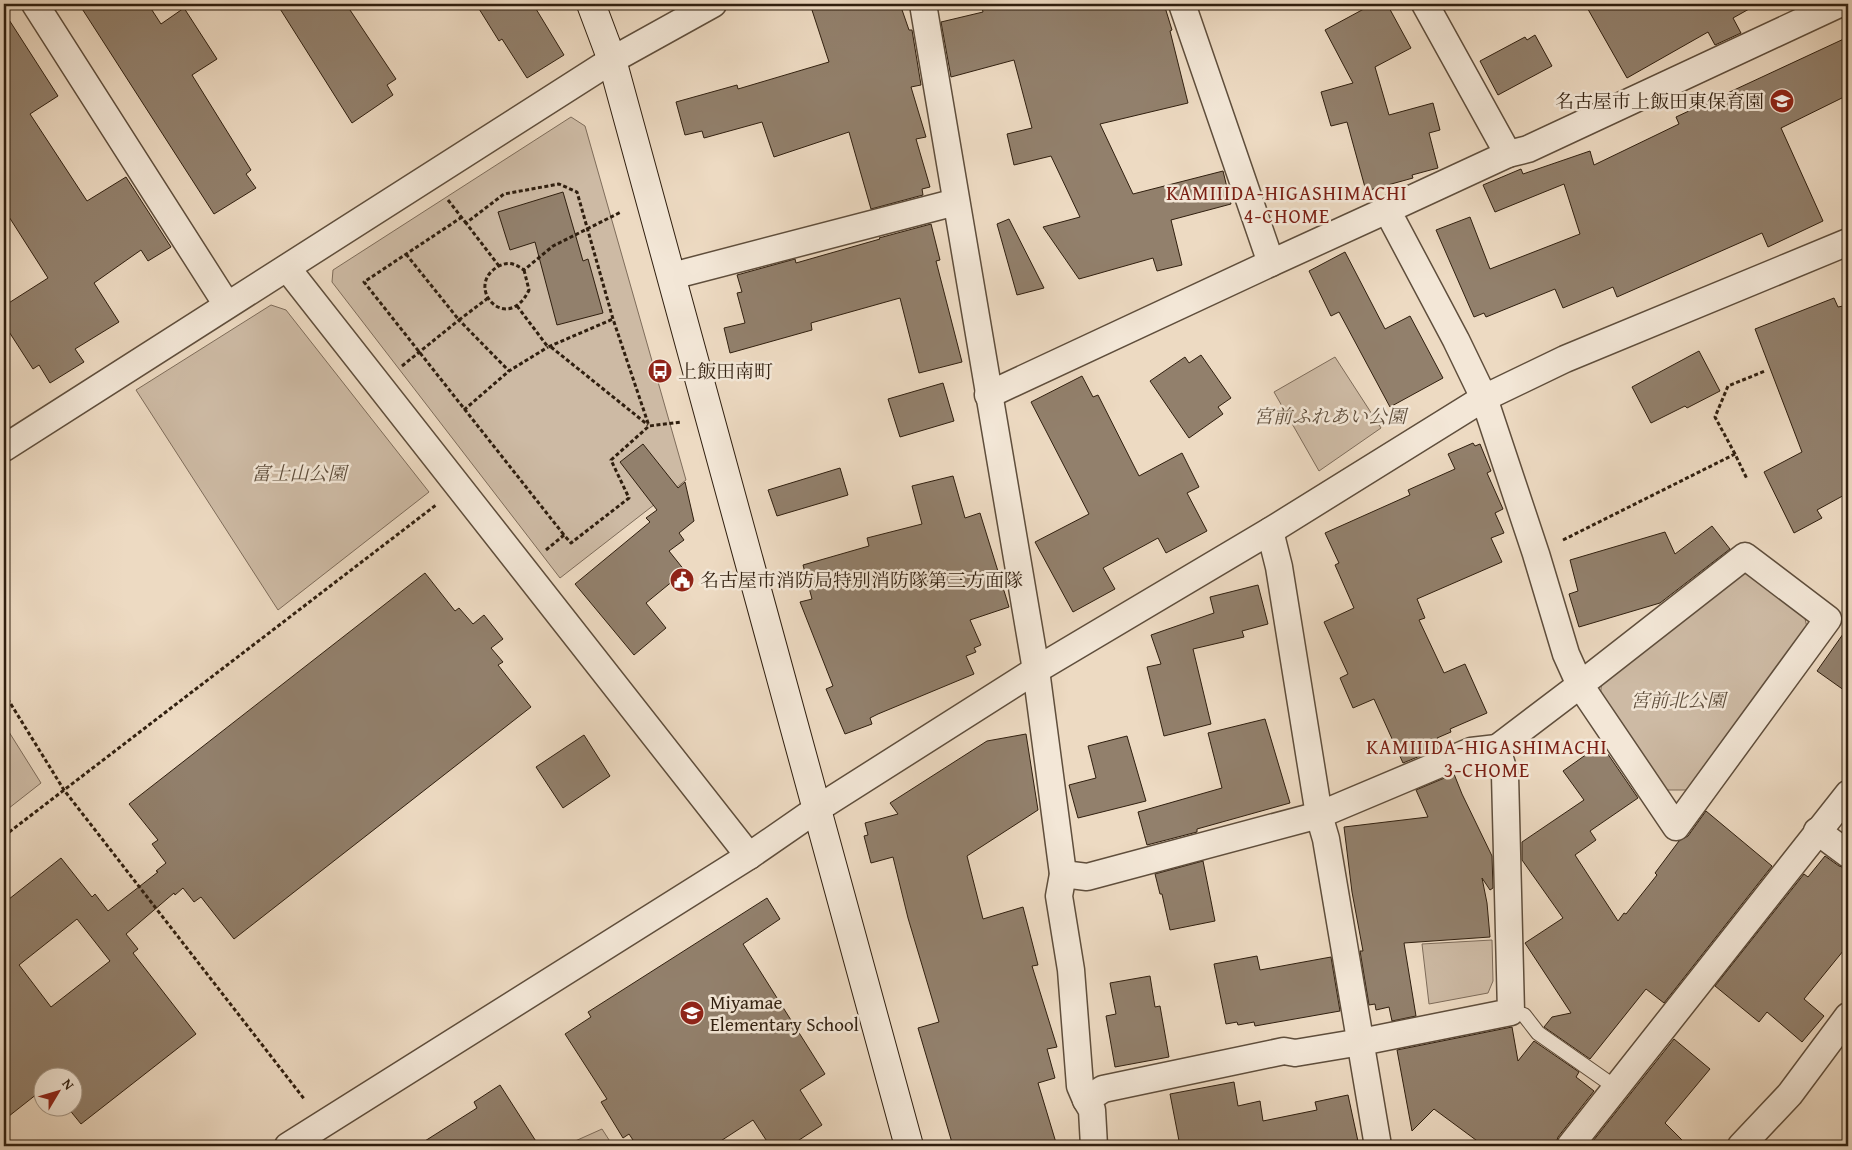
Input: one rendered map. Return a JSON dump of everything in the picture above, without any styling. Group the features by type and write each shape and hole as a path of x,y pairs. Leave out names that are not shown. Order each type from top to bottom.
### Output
{"street":[{"path":"35,4 227,305"},
{"path":"591,4 612,60 909,1146"},
{"path":"4,448 287,268 429,175 612,60 713,4"},
{"path":"923,4 1036,670 1063,874 1059,896 1071,970 1080,1086 1092,1110 1094,1146"},
{"path":"1182,4 1271,263"},
{"path":"1425,4 1508,154"},
{"path":"988,395 1508,154 1528,149 1839,4"},
{"path":"672,276 956,202"},
{"path":"1063,874 1087,878 1319,815 1471,751 1497,748 1580,684 1746,556 1828,619 1676,827 1580,684 1566,654 1536,554 1484,398 1456,340 1387,210"},
{"path":"288,1146 749,856 818,809 1036,670 1270,531 1484,398 1565,359 1848,242"},
{"path":"287,268 749,856"},
{"path":"1270,531 1280,567 1319,815 1326,839 1378,1146"},
{"path":"1086,1100 1103,1089 1284,1051 1295,1053 1361,1042 1511,1012 1504,775 1497,748"},
{"path":"1570,1146 1848,794"},
{"path":"1817,831 1848,854"},
{"path":"1741,1146 1790,1094 1848,1016"}],"lane":[{"path":"1511,1012 1524,1015 1538,1033 1616,1087"}],"path":[{"path":"499,266 466,223 504,194 559,184 577,192 613,319 649,426"},
{"path":"524,270 553,246 650,197"},
{"path":"462,217 364,282 571,543 629,498 611,460 649,426"},
{"path":"406,254 459,320 509,371"},
{"path":"507,263 516,265 524,270 529,290 524,300 517,306 511,309 498,308 486,296 484,282 490,272 507,263"},
{"path":"378,384 488,298"},
{"path":"517,306 550,347 649,426"},
{"path":"464,410 509,371 550,347 613,319"},
{"path":"1747,479 1715,417 1728,386 1765,371"},
{"path":"1536,554 1735,454"},
{"path":"4,836 459,488"},
{"path":"523,570 564,535"},
{"path":"4,693 64,790 324,1124"}],"green space":[{"path":"571,117 585,126 686,480 560,578 332,282 333,270"},
{"name":"富士山公園","path":"271,305 286,310 429,492 278,610 136,390"},
{"name":"宮前ふれあい公園","path":"1335,357 1381,428 1319,471 1274,392"},
{"name":"宮前北公園","path":"1747,571 1804,614 1808,632 1688,790 1664,790 1600,698 1602,680"},
{"path":"4,724 41,783 4,812"},
{"path":"1492,940 1493,981 1488,993 1429,1004 1422,944"},
{"path":"602,1129 613,1146 564,1146"}],"building":[{"path":"79,4 148,4 161,24 184,8 217,59 192,75 251,170 246,174 256,188 214,214"},
{"path":"277,4 346,4 396,79 387,85 393,95 352,123"},
{"path":"476,4 533,4 564,55 527,78 502,39 499,41"},
{"path":"810,4 900,4 909,30 912,30 921,85 911,87 926,137 916,139 930,187 922,189 923,195 871,209 849,132 774,157 762,122 704,138 702,131 685,135 676,102 737,85 738,89 829,62"},
{"path":"981,4 1164,4 1172,30 1170,31 1188,103 1100,124 1133,194 1223,171 1231,204 1171,220 1182,265 1157,271 1153,258 1079,279 1043,227 1080,217 1051,156 1014,165 1007,134 1032,128 1014,60 951,77 941,22 983,12"},
{"path":"1373,4 1387,4 1411,48 1375,67 1389,115 1433,103 1440,130 1429,133 1438,168 1412,175 1413,178 1366,191 1347,122 1331,126 1321,92 1353,83 1325,30"},
{"path":"1585,4 1758,4 1733,18 1741,33 1715,45 1708,32 1627,78"},
{"path":"4,12 58,96 30,114 87,201 126,177 171,247 148,261 141,250 94,283 119,322 75,349 84,362 50,383 39,365 33,369 4,324 4,306 48,278 4,209"},
{"path":"1535,35 1552,66 1498,95 1480,61 1525,37 1527,40"},
{"path":"1848,37 1848,95 1781,128 1823,221 1768,247 1762,233 1617,297 1613,287 1563,308 1555,289 1486,317 1484,313 1474,317 1436,230 1470,217 1490,269 1580,234 1564,184 1495,212 1483,185 1521,169 1523,174 1590,151 1594,165 1679,124 1676,117"},
{"path":"563,192 583,261 588,259 603,313 557,325 535,242 510,250 498,212"},
{"path":"1009,219 1044,288 1017,295 997,224"},
{"path":"931,224 940,260 936,261 962,362 919,373 900,298 811,323 812,330 730,353 724,328 745,323 737,293 742,292 737,275 795,259 796,263"},
{"path":"1345,252 1385,329 1410,316 1443,378 1390,407 1339,312 1331,316 1309,271"},
{"path":"1834,298 1838,307 1843,306 1848,319 1848,493 1817,510 1822,518 1794,533 1764,472 1802,452 1755,329"},
{"path":"1699,351 1720,391 1687,408 1685,406 1651,423 1632,387"},
{"path":"1201,355 1231,398 1218,407 1223,414 1189,438 1150,381 1185,357 1189,363"},
{"path":"1082,376 1093,397 1098,395 1139,476 1182,453 1199,487 1187,493 1207,531 1166,553 1158,538 1103,568 1115,589 1073,612 1035,542 1089,514 1031,402"},
{"path":"943,383 954,421 900,437 888,399"},
{"path":"1473,443 1475,446 1480,444 1491,471 1487,473 1503,509 1495,513 1504,533 1491,538 1502,562 1417,599 1425,618 1419,620 1444,673 1465,664 1487,713 1450,729 1451,732 1437,738 1442,747 1403,763 1374,699 1353,708 1340,678 1348,674 1324,622 1354,608 1335,565 1339,563 1325,533 1410,495 1408,490 1455,469 1448,454"},
{"path":"643,444 678,488 685,482 694,521 679,533 684,540 669,551 685,571 646,603 666,628 634,655 575,584 650,522 646,518 657,510 620,462"},
{"path":"840,468 848,495 777,516 768,490"},
{"path":"953,476 965,518 980,513 1009,607 970,620 981,645 974,648 976,652 966,656 974,674 878,714 870,718 872,724 845,734 826,689 833,686 800,602 812,599 803,565 869,546 867,538 922,524 912,486"},
{"path":"1712,526 1730,549 1660,603 1579,627 1569,594 1578,591 1570,560 1665,532 1675,554"},
{"path":"425,573 455,611 459,608 473,624 484,615 503,639 491,648 503,662 498,665 531,707 234,939 201,897 194,902 183,888 175,895 174,893 126,934 138,949 133,953 196,1034 81,1124 76,1118 82,1118 82,1068 32,1068 32,1098 4,1120 4,903 61,858 92,897 95,894 108,911 158,872 156,871 166,863 152,844 158,840 129,804","holes":["77,919 110,961 51,1007 19,965"]},
{"path":"1258,585 1268,624 1242,631 1244,637 1193,649 1211,724 1164,736 1147,667 1161,664 1151,635 1214,613 1210,597"},
{"path":"1848,627 1848,693 1817,671"},
{"path":"1265,719 1290,803 1197,829 1197,832 1147,845 1138,812 1222,788 1208,733"},
{"path":"1026,734 1038,810 967,856 983,919 1023,907 1038,965 1032,966 1057,1047 1047,1049 1055,1078 1038,1083 1057,1146 953,1146 918,1028 939,1022 908,918 893,857 871,863 864,836 868,835 865,823 898,814 890,803 987,741"},
{"path":"584,735 610,776 563,808 536,767"},
{"path":"1127,736 1146,801 1078,818 1069,785 1096,778 1088,746"},
{"path":"1601,744 1638,798 1590,831 1596,840 1575,855 1618,921 1624,913 1626,914 1657,875 1655,873 1679,841 1688,836 1706,811 1772,866 1664,1003 1646,989 1590,1059 1544,1027 1552,1017 1571,1013 1525,943 1563,918 1522,860 1522,842 1584,800 1563,771"},
{"path":"1454,774 1492,856 1493,888 1490,890 1482,878 1487,903 1490,937 1404,943 1416,1016 1392,1021 1389,1007 1376,1010 1375,1004 1369,1005 1360,951 1363,951 1352,892 1344,827 1428,817 1416,790"},
{"path":"1825,856 1839,866 1848,869 1848,945 1804,999 1824,1016 1802,1042 1767,1012 1759,1022 1715,986 1804,874 1808,877"},
{"path":"1203,861 1215,921 1170,930 1162,894 1160,894 1155,874"},
{"path":"767,898 780,919 743,944 825,1074 800,1090 822,1125 790,1146 770,1146 753,1120 713,1146 637,1146 629,1134 623,1138 601,1102 607,1099 565,1034 591,1017 588,1012"},
{"path":"1257,956 1260,970 1331,957 1340,1011 1255,1026 1254,1022 1238,1025 1237,1022 1226,1024 1214,964"},
{"path":"1150,976 1155,1007 1160,1006 1169,1057 1115,1067 1106,1016 1116,1014 1110,983"},
{"path":"1512,1027 1518,1061 1534,1041 1579,1072 1576,1077 1594,1091 1558,1137 1555,1146 1484,1146 1434,1109 1412,1131 1397,1050"},
{"path":"1674,1039 1710,1069 1665,1123 1688,1146 1589,1146"},
{"path":"1234,1082 1238,1106 1260,1101 1263,1121 1317,1110 1315,1102 1348,1095 1359,1146 1180,1146 1170,1094"},
{"path":"500,1085 539,1146 417,1146 477,1108 474,1102"}],"place":[{"name":"名古屋市上飯田東保育園","path":"1782,101"},
{"name":"上飯田南町","path":"660,371"},
{"name":"名古屋市消防局特別消防隊第三方面隊","path":"682,580"},
{"name":"Miyamae Elementary School","path":"692,1013"}],"district":[{"name":"KAMIIIDA-HIGASHIMACHI 4-CHOME","path":"1287,204"},
{"name":"KAMIIIDA-HIGASHIMACHI 3-CHOME","path":"1487,758"}]}
